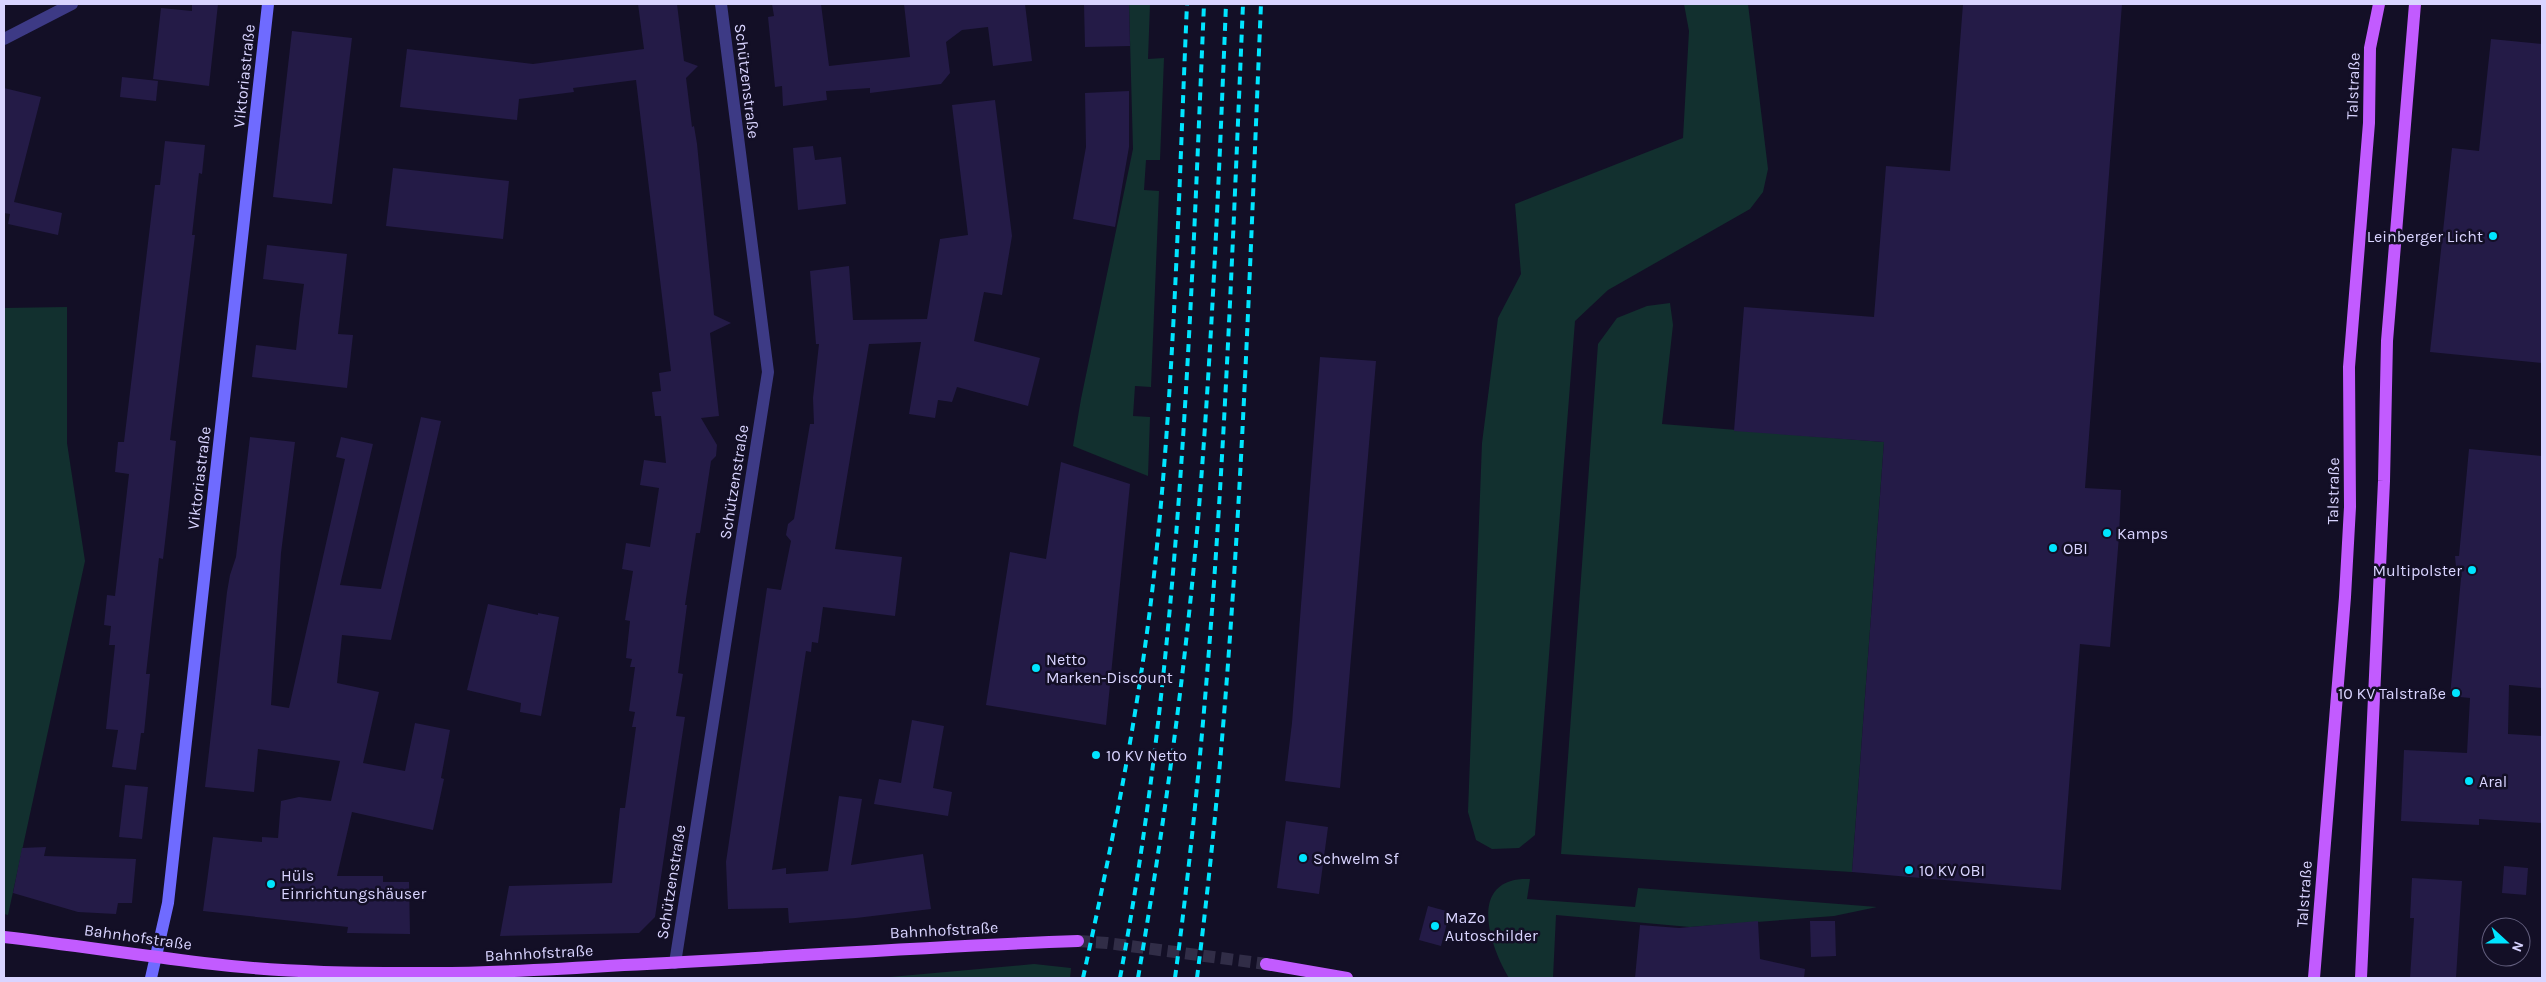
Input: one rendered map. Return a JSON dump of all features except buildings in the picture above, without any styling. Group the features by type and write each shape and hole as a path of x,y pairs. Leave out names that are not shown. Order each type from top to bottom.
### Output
{"main road":[{"name":"Viktoriastraße","path":"151,978 168,903 268,4"},
{"name":"Talstraße","path":"2314,978 2350,507 2349,367 2369,123 2370,48 2378,4"},
{"path":"2361,978 2384,481 2387,342 2415,4"},
{"name":"Bahnhofstraße","path":"4,937 157,955 213,964 268,968 515,975 954,945 1078,942"},
{"path":"1266,964 1347,978"}],"street":[{"path":"4,39 72,4"},
{"name":"Schützenstraße","path":"675,963 768,372 721,4"}],"green space":[{"path":"1129,4 1150,4 1148,59 1164,58 1160,160 1146,160 1144,190 1159,191 1151,387 1135,386 1133,416 1150,417 1148,476 1073,446 1133,149"},
{"path":"1684,4 1748,4 1768,169 1763,192 1750,209 1608,290 1575,321 1535,835 1519,848 1492,849 1476,840 1468,812 1482,443 1498,318 1521,274 1515,204 1683,138 1689,31"},
{"path":"1670,303 1673,325 1662,424 1884,442 1852,872 1561,854 1598,344 1617,318 1647,306"},
{"path":"67,307 67,443 85,561 8,915 4,914 4,308"},
{"path":"1530,879 1527,899 1635,907 1638,888 1877,907 1834,916 1690,927 1556,915 1553,978 1509,978 1492,940 1488,911 1491,898 1499,888 1513,880"},
{"path":"1034,964 1071,968 1070,978 879,978"}],"tunnel":[{"path":"1078,941 1107,943 1266,964"}],"railway":[{"path":"1083,978 1106,871 1136,709 1157,546 1172,343 1187,4"},
{"path":"1120,978 1140,857 1169,615 1187,371 1204,4"},
{"path":"1138,978 1157,864 1173,749 1187,635 1198,520 1218,198 1226,4"},
{"path":"1175,978 1190,857 1212,614 1227,370 1243,4"},
{"path":"1197,978 1211,857 1232,614 1261,4"}],"place":[{"name":"Leinberger Licht","path":"2493,236"},
{"name":"Kamps","path":"2107,533"},
{"name":"OBI","path":"2053,548"},
{"name":"Multipolster","path":"2472,570"},
{"name":"Netto Marken-Discount","path":"1036,668"},
{"name":"10 KV Talstraße","path":"2456,693"},
{"name":"10 KV Netto","path":"1096,755"},
{"name":"Aral","path":"2469,781"},
{"name":"Schwelm Sf","path":"1303,858"},
{"name":"10 KV OBI","path":"1909,870"},
{"name":"Hüls Einrichtungshäuser","path":"271,884"},
{"name":"MaZo Autoschilder","path":"1435,926"}]}
